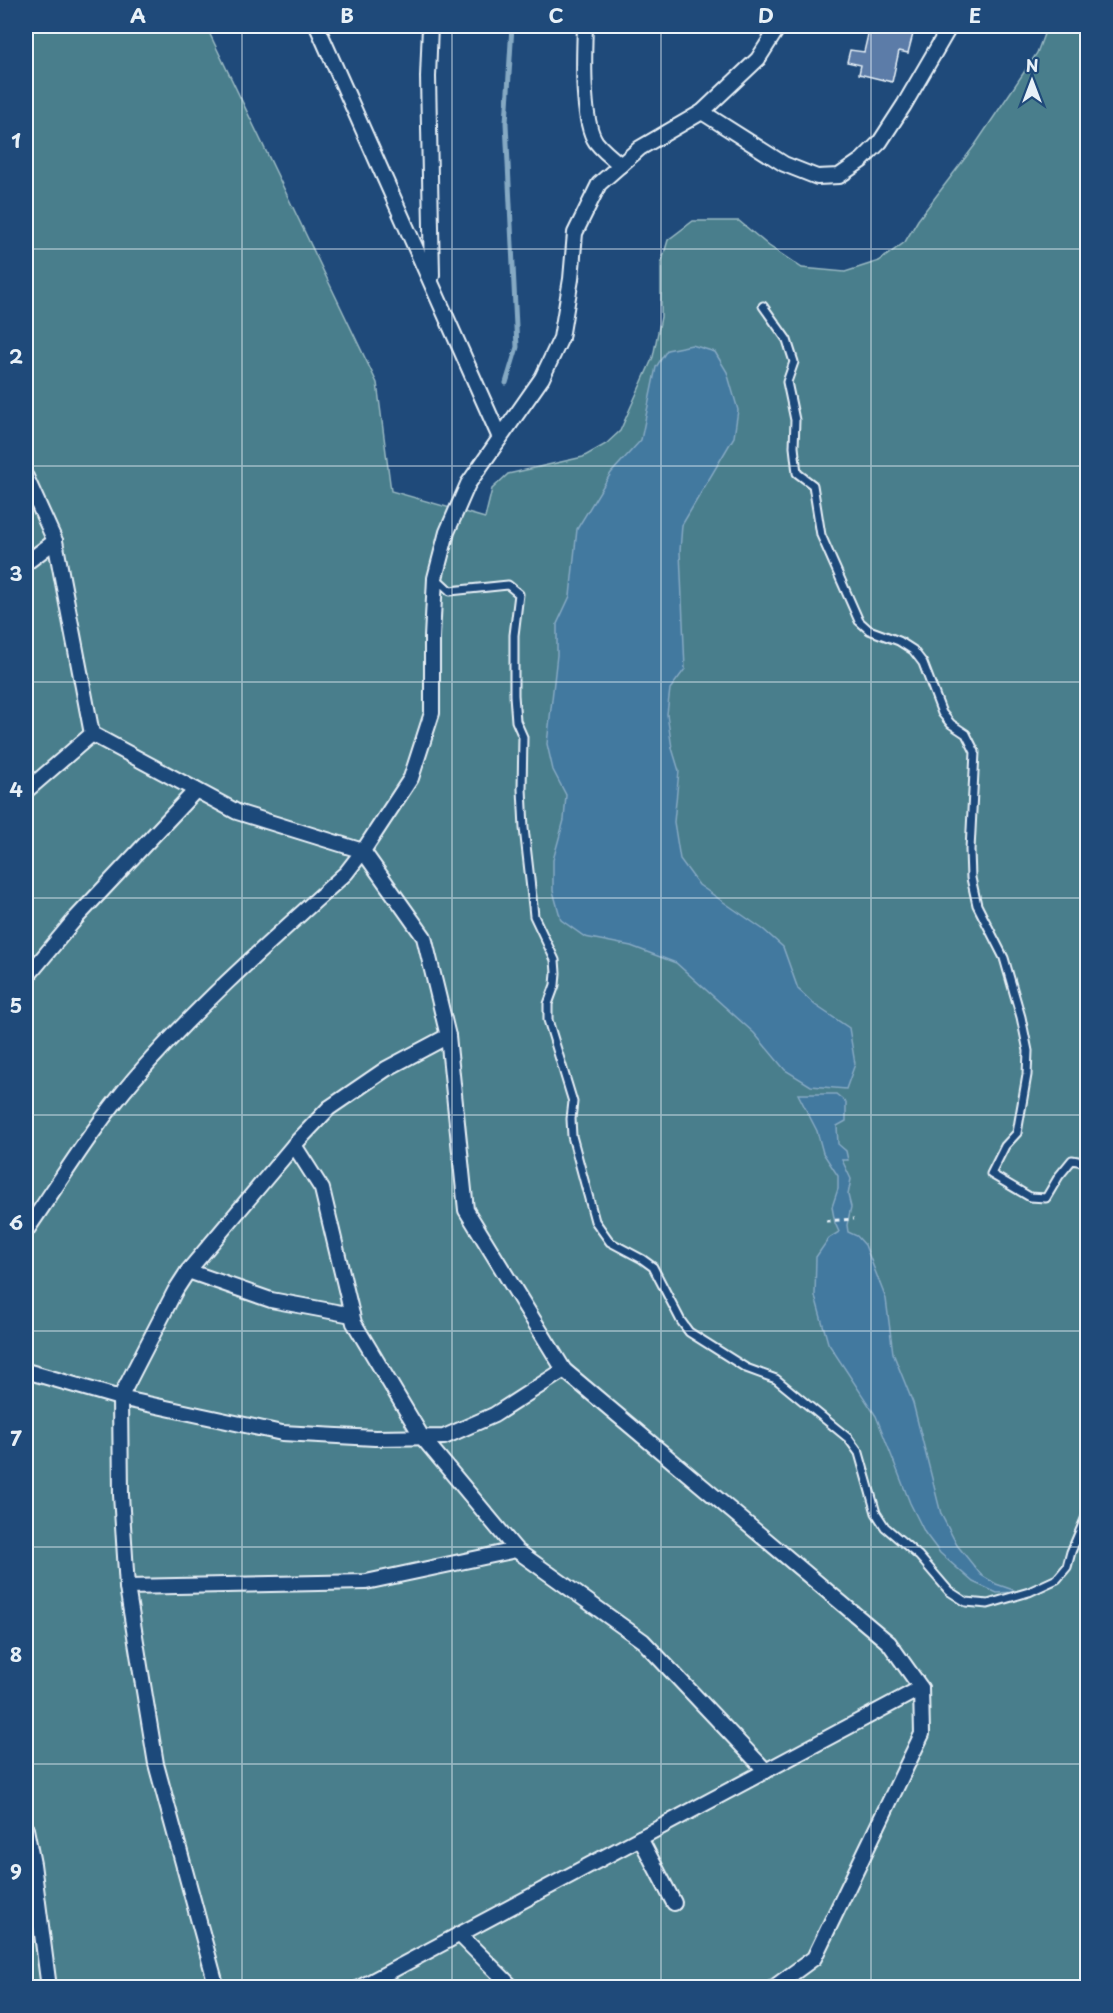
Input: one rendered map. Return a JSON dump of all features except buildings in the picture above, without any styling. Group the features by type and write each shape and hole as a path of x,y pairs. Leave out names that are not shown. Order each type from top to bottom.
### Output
{"street":[{"path":"317,26 500,438"},
{"path":"430,26 428,77 432,284"},
{"path":"585,26 585,79 591,130 597,144 621,165"},
{"path":"26,1231 93,1130 135,1078 200,1009 346,873 411,778 432,713 435,578 447,532 468,483 542,378 561,338 571,279 575,233 599,184 640,148 702,112 758,59 779,26"},
{"path":"702,112 784,164 817,177 839,176 862,160 880,142 950,26"},
{"path":"26,477 55,541 92,734"},
{"path":"26,563 55,541"},
{"path":"92,734 237,812 363,851 424,937 448,1036 466,1210 564,1370 889,1642 921,1688 922,1734 814,1958 773,1988"},
{"path":"26,791 92,734"},
{"path":"26,978 76,918 196,790"},
{"path":"217,1988 156,1764 126,1587 121,1495 120,1398 188,1271 294,1145 329,1108 386,1069 448,1036"},
{"path":"294,1145 322,1189 354,1323 422,1437 516,1550 642,1641 766,1771"},
{"path":"188,1271 271,1300 352,1315"},
{"path":"26,1371 120,1398 282,1433 375,1438 444,1437 494,1415 564,1370"},
{"path":"126,1587 366,1581 516,1550"},
{"path":"359,1988 921,1688"},
{"path":"26,1829 33,1864 49,1988"},
{"path":"640,1838 674,1903"},
{"path":"459,1935 513,1988"}],"lane":[{"path":"763,306 787,340 795,362 788,382 795,420 797,473 813,485 821,535 859,621 869,630 899,641 914,650 923,663 942,713 951,724 966,734 975,752 970,850 971,878 977,905 1006,965 1028,1051 1026,1084 1017,1133 1005,1146 991,1174 1030,1197 1046,1198 1072,1160 1083,1162 1088,1166"},
{"path":"435,578 450,591 508,585 519,594 514,635 513,695 516,721 523,737 523,808 534,916 555,960 555,985 548,1004 548,1020 573,1102 572,1136 595,1221 610,1242 652,1267 681,1322 689,1332 746,1368 776,1378 848,1438 859,1453 876,1513 885,1527 920,1556 949,1591 966,1602 988,1604 1029,1592 1057,1579 1067,1567 1088,1512"}],"path":[{"path":"826,1221 854,1219"}],"green space":[{"path":"26,26 206,26 377,383 391,491 485,518 492,489 508,474 583,457 606,444 620,431 653,357 661,317 661,264 668,240 693,221 739,221 769,246 802,268 845,272 879,261 905,242 918,220 975,145 1037,53 1047,26 1087,26 1087,1987 26,1988"}],"water":[{"path":"692,345 715,352 727,372 738,410 734,437 682,525 680,551 685,669 670,689 667,714 672,748 679,771 674,822 680,859 699,885 764,930 783,947 798,989 815,1005 849,1028 855,1064 846,1089 811,1086 785,1070 754,1033 676,963 631,946 585,937 561,920 553,891 553,860 564,820 566,795 553,770 547,744 557,655 557,624 570,596 577,529 611,473 641,440 656,367 667,350"},
{"path":"798,1094 836,1094 846,1102 846,1121 837,1126 838,1144 846,1151 848,1160 842,1160 851,1179 848,1195 851,1207 847,1225 848,1232 857,1236 865,1245 886,1299 893,1353 913,1403 941,1514 957,1545 981,1575 996,1584 1019,1592 997,1593 973,1582 940,1553 925,1533 910,1503 876,1416 828,1343 815,1296 816,1257 829,1238 839,1232 832,1207 838,1189 838,1176 823,1153 817,1131"}],"waterway":[{"path":"506,383 517,347 506,123 512,26"}]}
